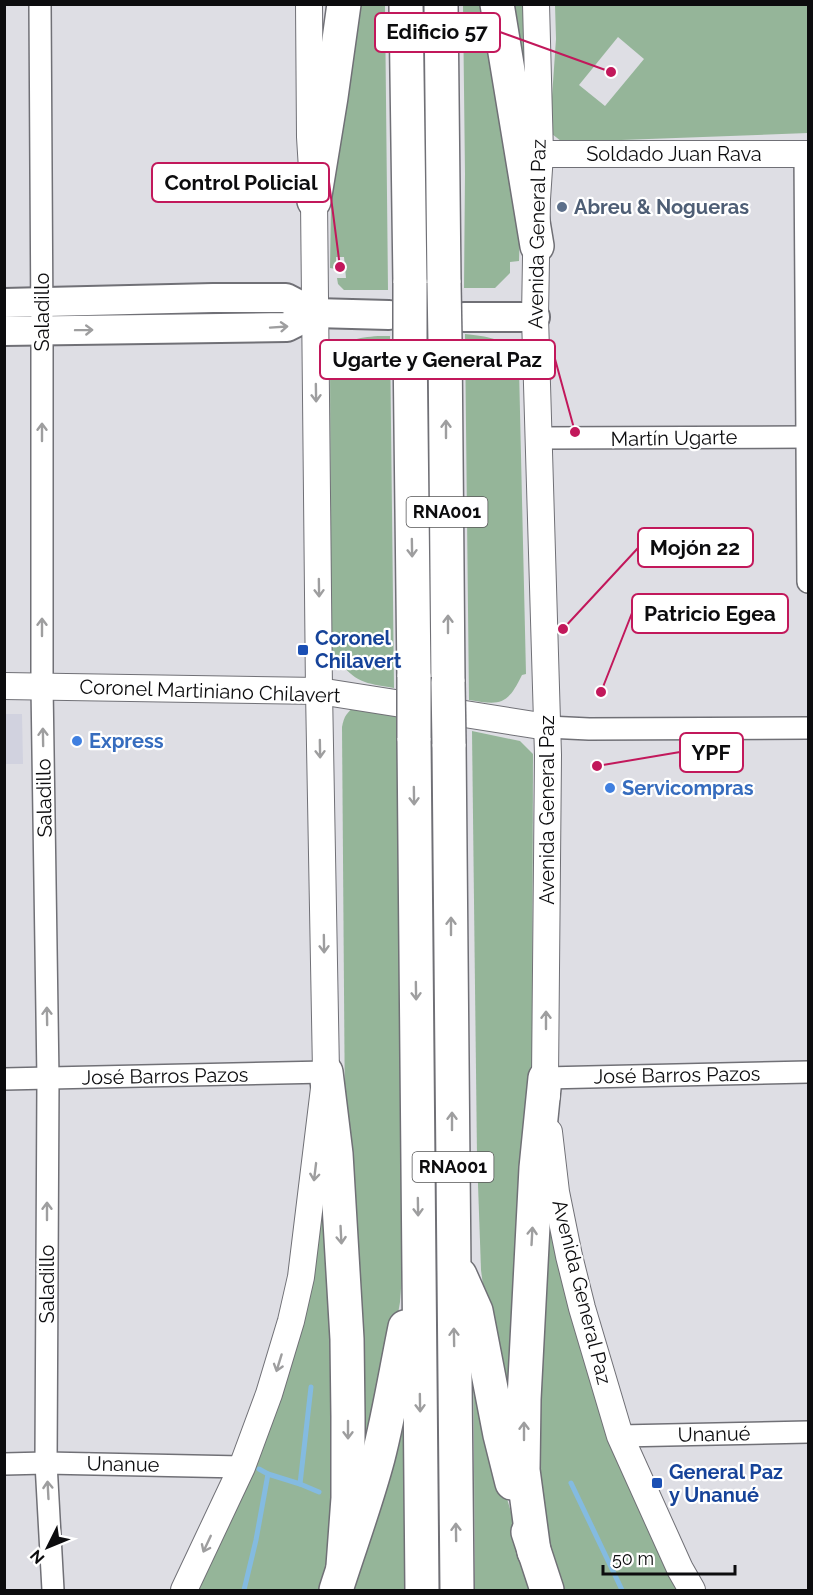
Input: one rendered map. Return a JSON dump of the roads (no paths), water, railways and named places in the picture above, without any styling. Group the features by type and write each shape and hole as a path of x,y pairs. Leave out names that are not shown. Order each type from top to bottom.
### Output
{"highway":[{"path":"314,201 344,4"},
{"name":"RNA001","path":"406,4 422,1590"},
{"name":"RNA001","path":"441,4 444,283 455,330 448,682 457,1590"},
{"path":"497,4 537,246"},
{"path":"326,1072 336,1154 347,1339 348,1498 340,1578"},
{"path":"534,1552 524,1470 524,1399 536,1168 545,1078"},
{"path":"454,1260 476,1311 500,1435 513,1487 547,1590"},
{"path":"340,1578 378,1457 392,1399 418,1261"}],"main road":[{"path":"4,303 286,298 315,313 389,315"},
{"path":"4,331 287,327 315,313"},
{"path":"455,330 535,317"}],"street":[{"name":"Saladillo","path":"40,4 42,686 48,1079 46,1463 53,1590"},
{"path":"184,1590 242,1467 269,1395 291,1321 301,1277 326,1072 314,201 310,137 309,4"},
{"name":"Avenida General Paz","path":"536,4 540,154 535,317 548,727 545,1078 550,1149 568,1256 620,1436 680,1569 692,1590"},
{"name":"Soldado Juan Rava","path":"540,154 806,154"},
{"path":"806,154 808,582"},
{"name":"Martín Ugarte","path":"539,438 808,437"},
{"name":"Coronel Martiniano Chilavert","path":"4,686 319,691 548,727 589,729 808,728"},
{"name":"José Barros Pazos","path":"4,1079 326,1072"},
{"name":"José Barros Pazos","path":"545,1078 808,1072"},
{"name":"Unanué","path":"620,1436 808,1432"},
{"name":"Unanue","path":"4,1464 242,1467"}],"waterway":[{"path":"244,1590 268,1474 300,1484 311,1387"},
{"path":"259,1469 268,1474"},
{"path":"571,1483 622,1590"},
{"path":"300,1484 319,1492"}],"place":[{"name":"Edificio 57","path":"611,72"},
{"name":"Abreu & Nogueras","path":"562,207"},
{"name":"Control Policial","path":"340,267"},
{"name":"Ugarte y General Paz","path":"575,432"},
{"name":"Mojón 22","path":"563,629"},
{"name":"Coronel Chilavert","path":"303,650"},
{"name":"Patricio Egea","path":"601,692"},
{"name":"Express","path":"77,741"},
{"name":"YPF","path":"597,766"},
{"name":"Servicompras","path":"610,788"},
{"name":"General Paz y Unanué","path":"657,1483"}]}
